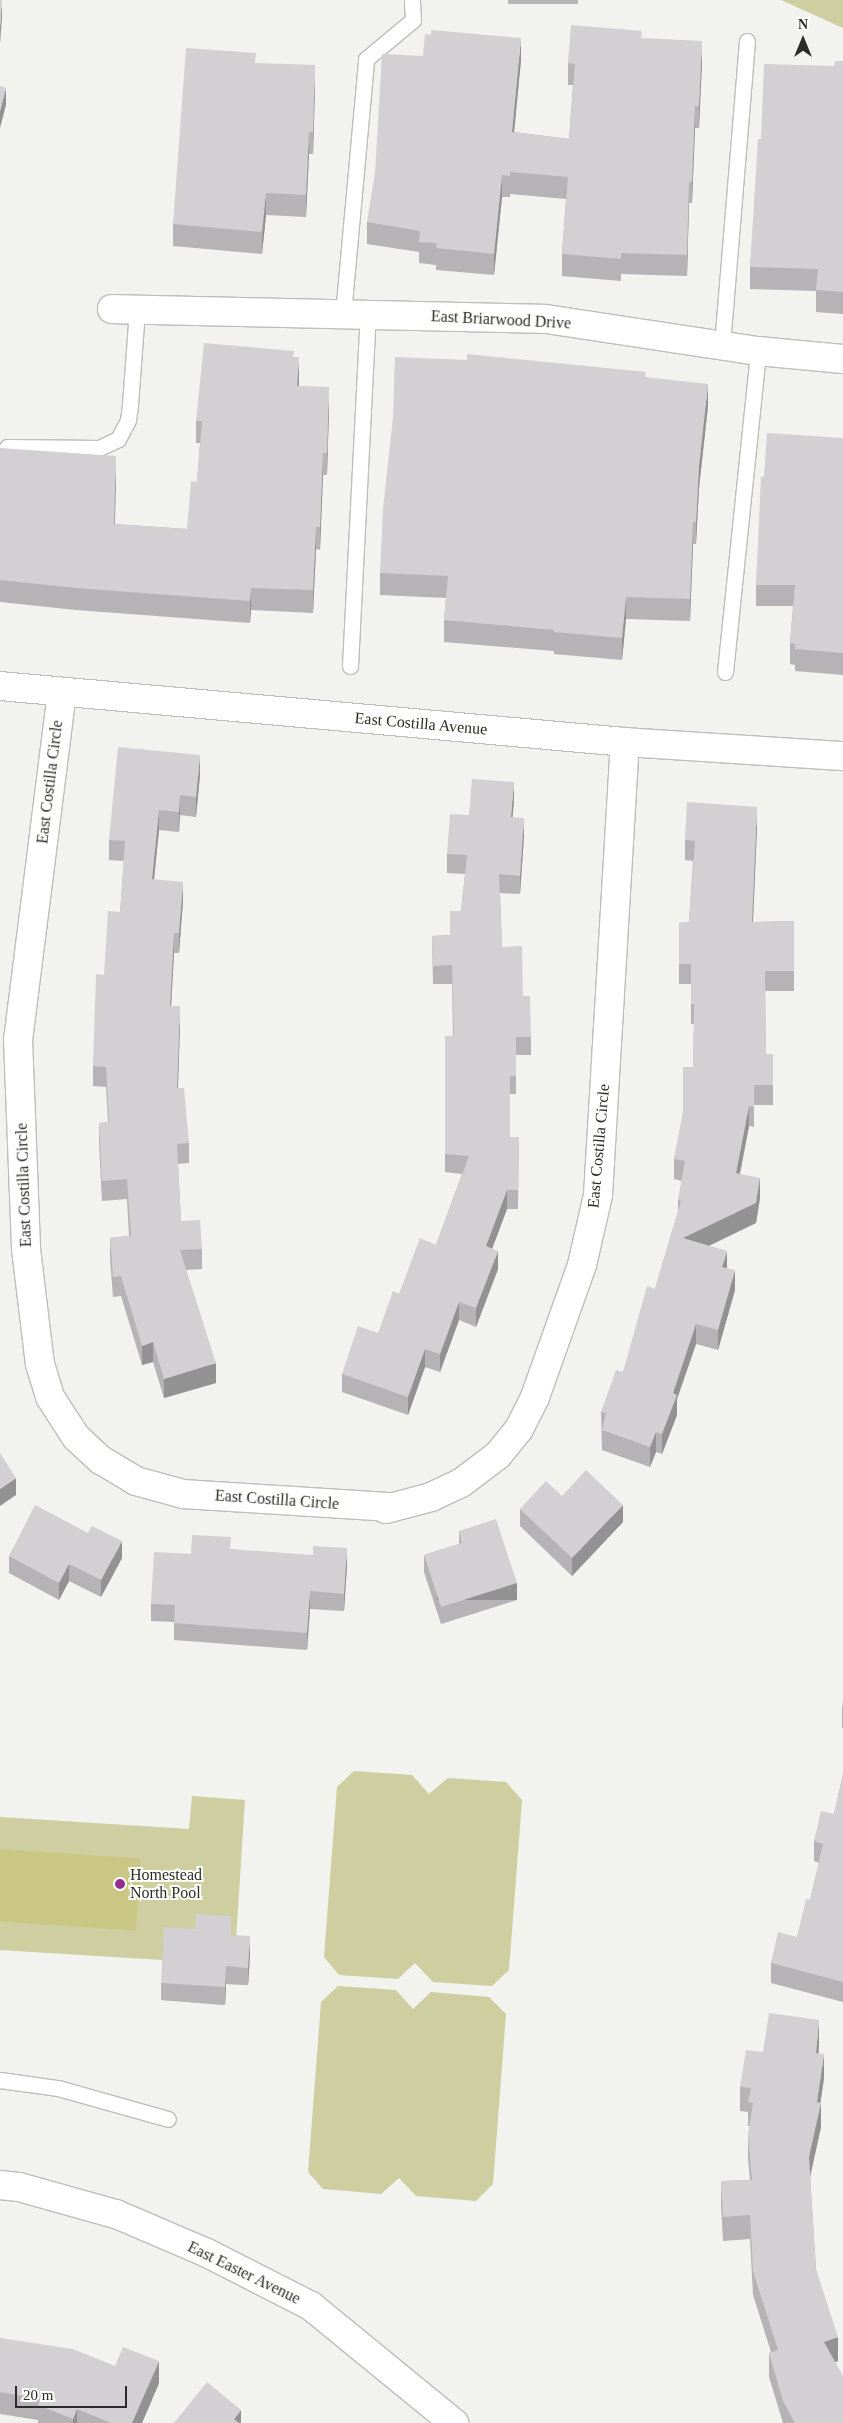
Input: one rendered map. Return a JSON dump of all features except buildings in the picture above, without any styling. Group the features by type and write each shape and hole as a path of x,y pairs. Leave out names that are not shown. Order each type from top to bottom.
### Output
{"street":[{"name":"East Briarwood Drive","path":"125,309 546,319 758,351 843,359"},
{"name":"East Costilla Avenue","path":"0,686 625,742 843,756"},
{"name":"East Costilla Circle","path":"62,692 18,1039 26,1249 40,1364 50,1397 76,1436 101,1460 136,1481 183,1494 388,1507 386,1509 431,1497 461,1483 498,1455 519,1429 535,1397 582,1265 598,1195 625,742"},
{"name":"East Easter Avenue","path":"0,2186 19,2188 116,2214 207,2253 311,2306 454,2423"}],"lane":[{"path":"350,666 356,314 366,59 412,20 412,0"},
{"path":"722,345 747,41"},
{"path":"7,447 99,448 118,439 128,420 125,309"},
{"path":"725,672 758,351"},
{"path":"0,2080 58,2088 168,2120"}],"green space":[{"path":"781,0 843,0 843,28"},
{"path":"354,1771 412,1775 429,1794 448,1778 506,1782 522,1800 509,1970 492,1986 433,1982 415,1963 398,1979 339,1975 324,1957 337,1787"},
{"name":"Homestead North Pool","path":"192,1796 245,1800 236,1940 250,1954 248,1985 226,1984 225,2005 161,2000 163,1960 0,1950 0,1817 189,1829"},
{"path":"338,1986 396,1990 413,2009 431,1992 489,1997 506,2014 493,2184 476,2201 416,2196 399,2178 381,2194 323,2189 308,2172 321,2002"}],"shaded area":[{"path":"0,1849 141,1859 136,1931 0,1921"}],"place":[{"name":"Homestead North Pool","path":"120,1884"}]}
